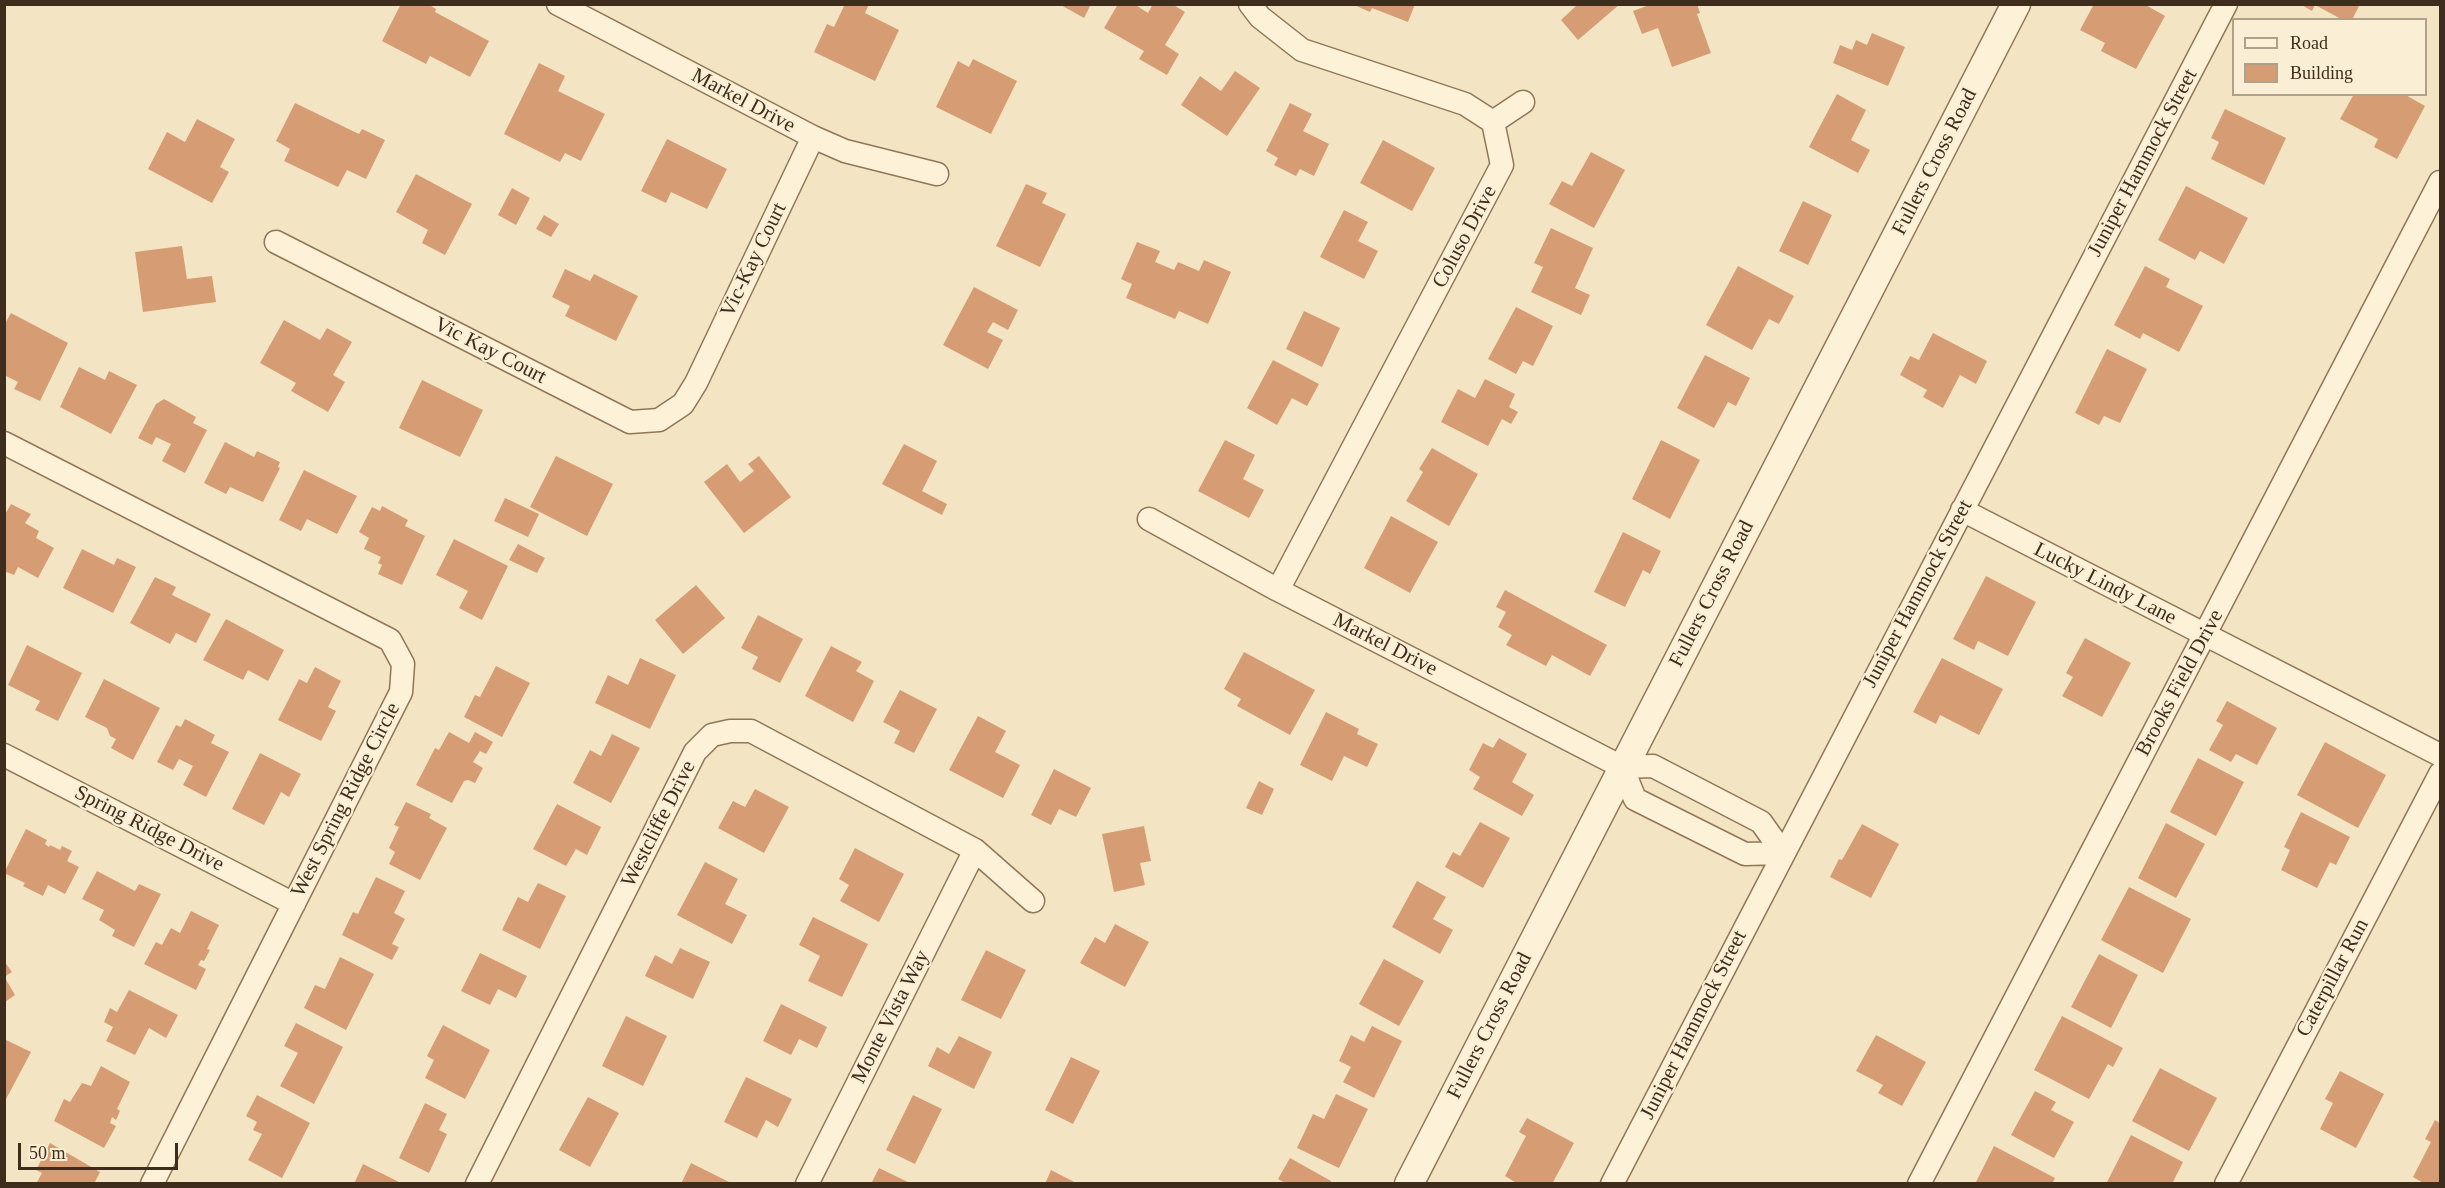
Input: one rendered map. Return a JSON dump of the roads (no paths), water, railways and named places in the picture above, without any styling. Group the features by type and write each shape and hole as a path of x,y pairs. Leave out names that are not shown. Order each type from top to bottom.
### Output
{"street":[{"name":"Markel Drive","path":"558,4 813,137 845,151 937,174"},
{"path":"1250,4 1260,17 1302,50 1465,104 1493,122 1524,102"},
{"name":"Fullers Cross Road","path":"1409,1184 2016,4"},
{"name":"Juniper Hammock Street","path":"1612,1184 2226,4"},
{"name":"Coluso Drive","path":"1278,590 1502,165 1493,122"},
{"name":"Vic-Kay Court","path":"696,384 813,137"},
{"name":"Brooks Field Drive","path":"1919,1184 2440,182"},
{"name":"Vic Kay Court","path":"276,242 630,422 659,420 683,404 696,384"},
{"name":"West Spring Ridge Circle","path":"4,443 390,640 403,664 401,692 152,1184"},
{"name":"Lucky Lindy Lane","path":"1962,510 2440,755"},
{"name":"Markel Drive","path":"1149,519 1278,590 1622,767"},
{"name":"Westcliffe Drive","path":"477,1184 695,752 712,735 751,730 975,850 1033,901"},
{"name":"Spring Ridge Drive","path":"4,754 294,904"},
{"path":"1653,766 1761,822 1783,853 1744,854 1635,799 1622,767 1653,766"},
{"name":"Caterpillar Run","path":"2226,1184 2440,774"},
{"name":"Monte Vista Way","path":"807,1184 975,850"}]}
